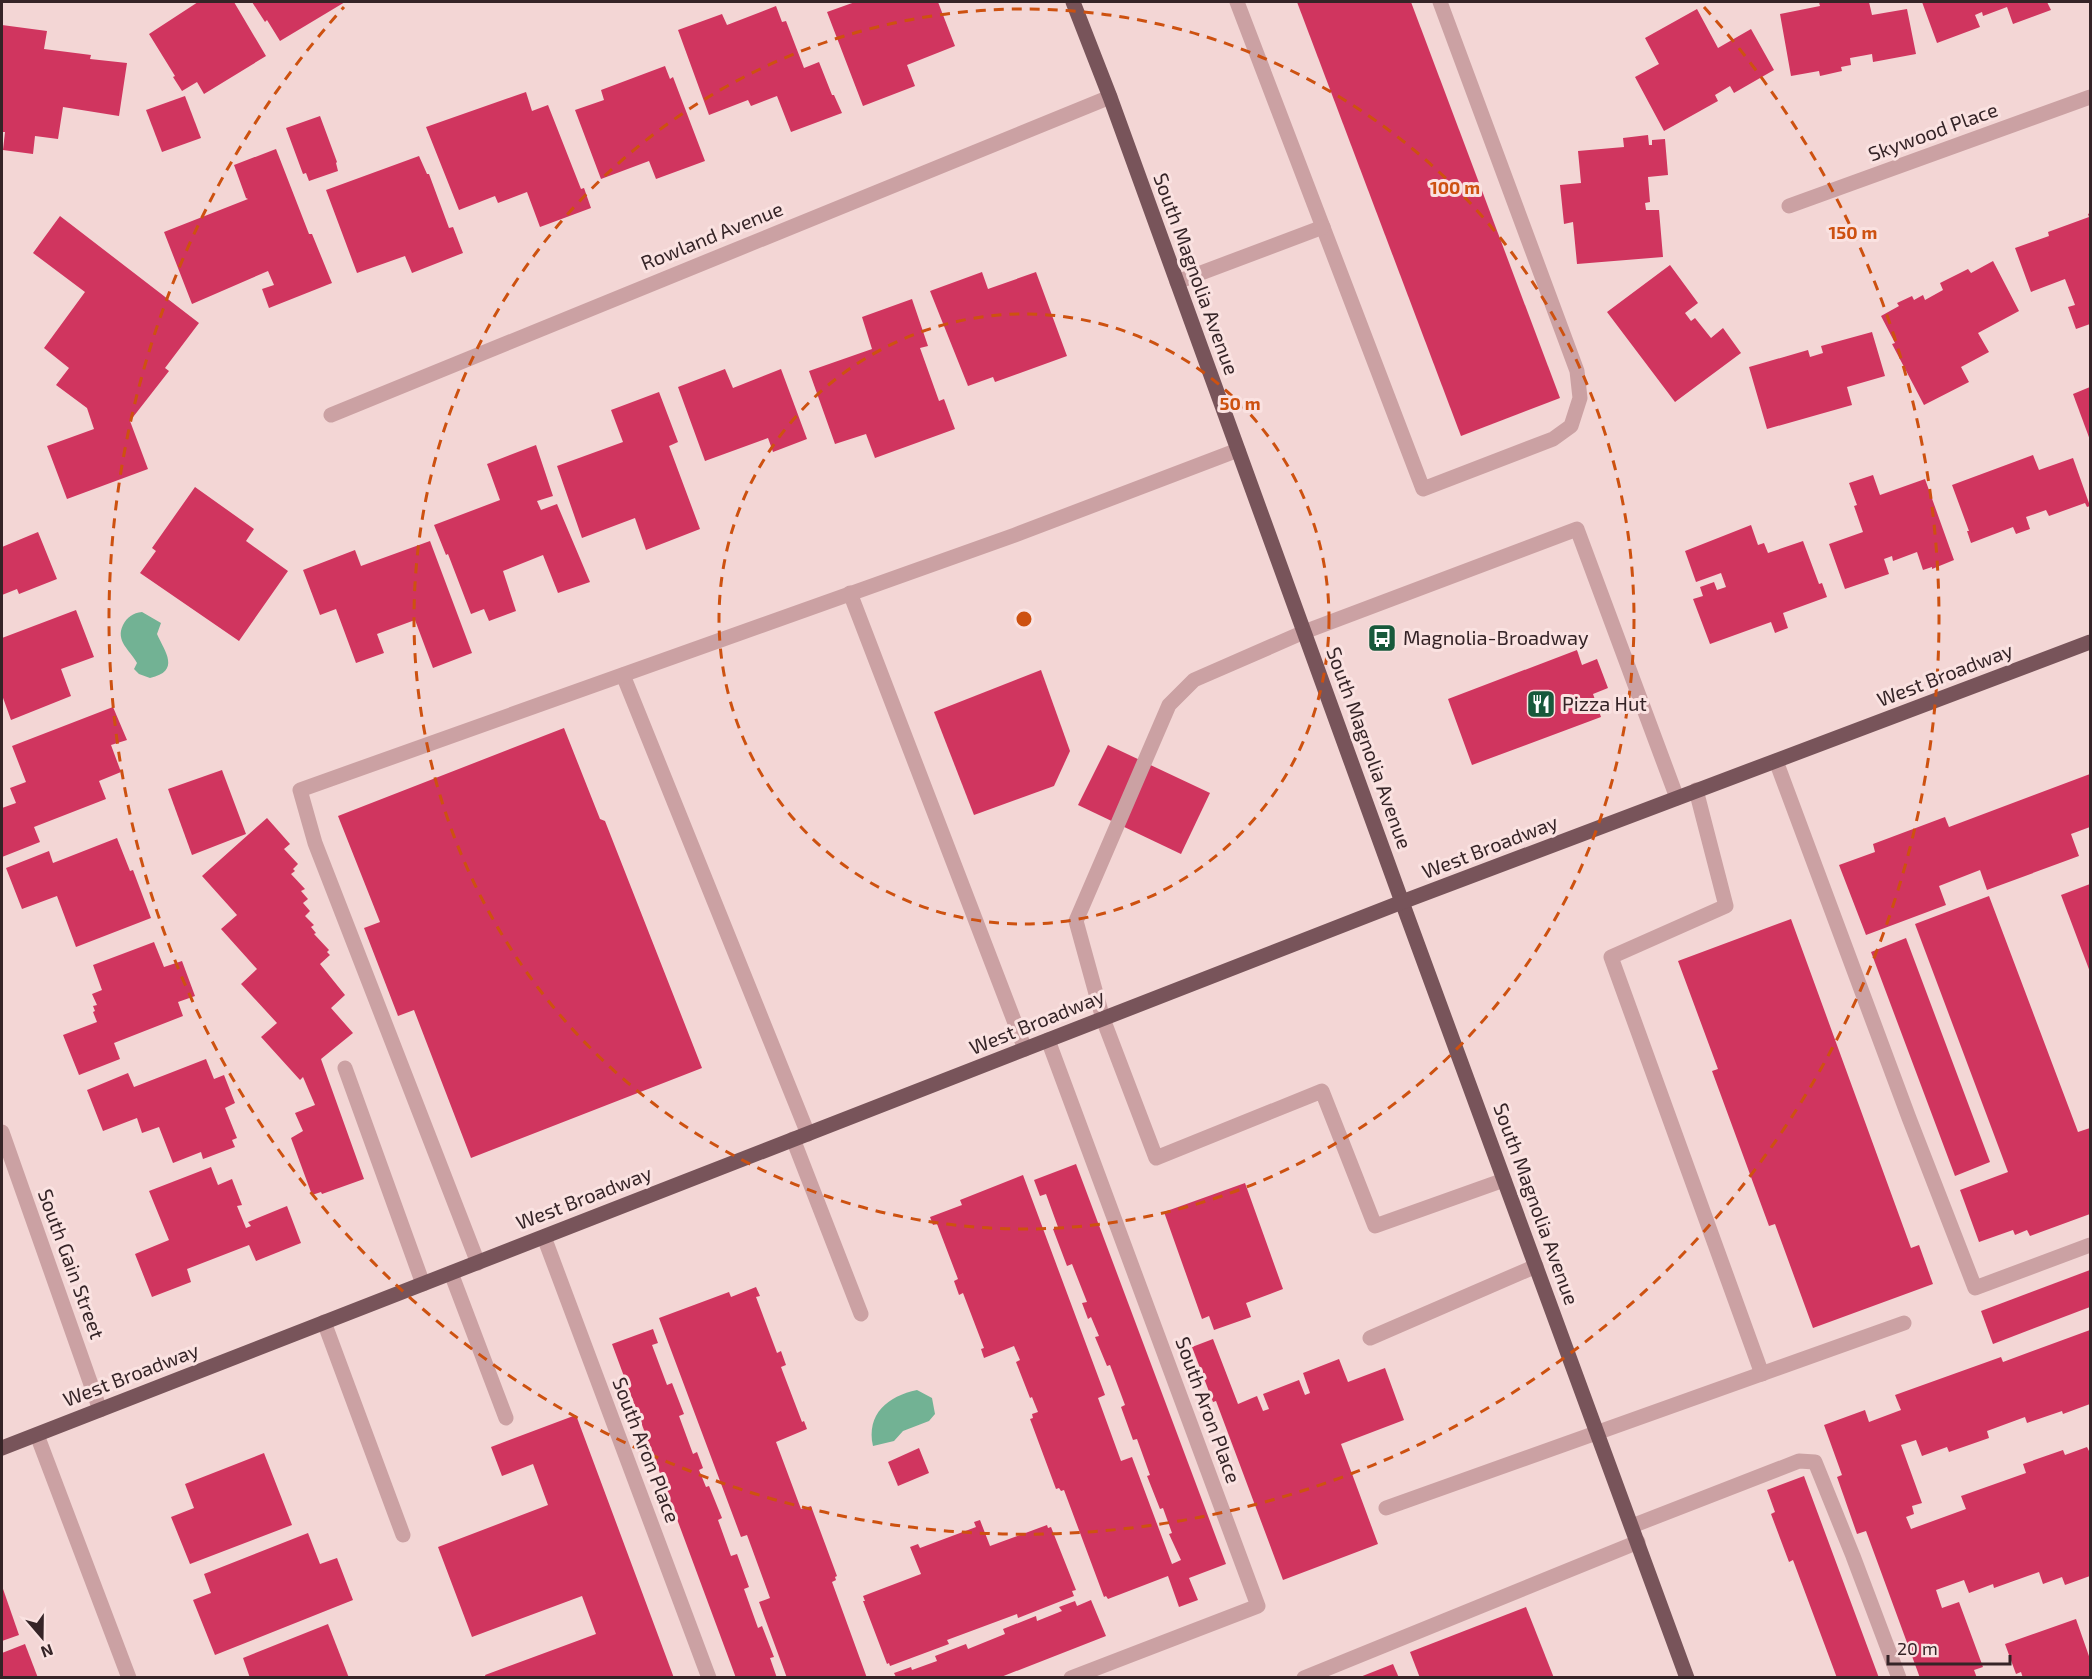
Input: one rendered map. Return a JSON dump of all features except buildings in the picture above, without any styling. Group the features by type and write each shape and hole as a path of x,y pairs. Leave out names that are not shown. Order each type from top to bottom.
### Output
{"main road":[{"name":"South Magnolia Avenue","path":"1073,2 1110,97 1402,902 1687,1677"},
{"name":"West Broadway","path":"2,1448 1402,902 2091,642"}],"street":[{"path":"1237,2 1424,489 1553,439 1571,426 1580,399 1577,371 1440,2"},
{"name":"Rowland Avenue","path":"331,415 1110,97"},
{"name":"Skywood Place","path":"1790,206 2091,97"},
{"path":"1177,282 1323,227"},
{"path":"478,1263 315,843 300,790 1015,535 1238,450"},
{"path":"1504,1180 1375,1226 1323,1091 1156,1158 1102,1019 1076,921 1169,705 1194,680 1304,632 1577,528 1677,798"},
{"path":"850,593 1025,1049"},
{"path":"623,675 808,1134"},
{"path":"1776,761 1975,1288 2091,1245"},
{"path":"1696,790 1725,906 1611,957 1762,1374"},
{"name":"South Aron Place","path":"1048,1040 1258,1606 1071,1677"},
{"path":"345,1068 423,1284"},
{"name":"South Gain Street","path":"2,1132 100,1410"},
{"path":"792,1139 861,1314"},
{"name":"South Aron Place","path":"544,1237 709,1677"},
{"path":"1370,1338 1536,1266"},
{"path":"451,1273 506,1418"},
{"path":"324,1322 403,1535"},
{"path":"1386,1508 1904,1323"},
{"path":"37,1435 129,1677"},
{"path":"1632,1526 1799,1461 1815,1462 1854,1556 1899,1677"},
{"path":"1304,1677 1638,1542"}],"shaded area":[{"path":"142,612 161,623 157,634 168,660 165,671 150,678 139,674 134,669 137,663 124,645 121,636 126,620 133,614"},
{"path":"917,1390 932,1398 935,1414 929,1421 903,1431 894,1441 873,1446 873,1425 882,1408 897,1397"}],"place":[{"name":"Magnolia-Broadway","path":"1382,638"},
{"name":"Pizza Hut","path":"1541,704"}]}
